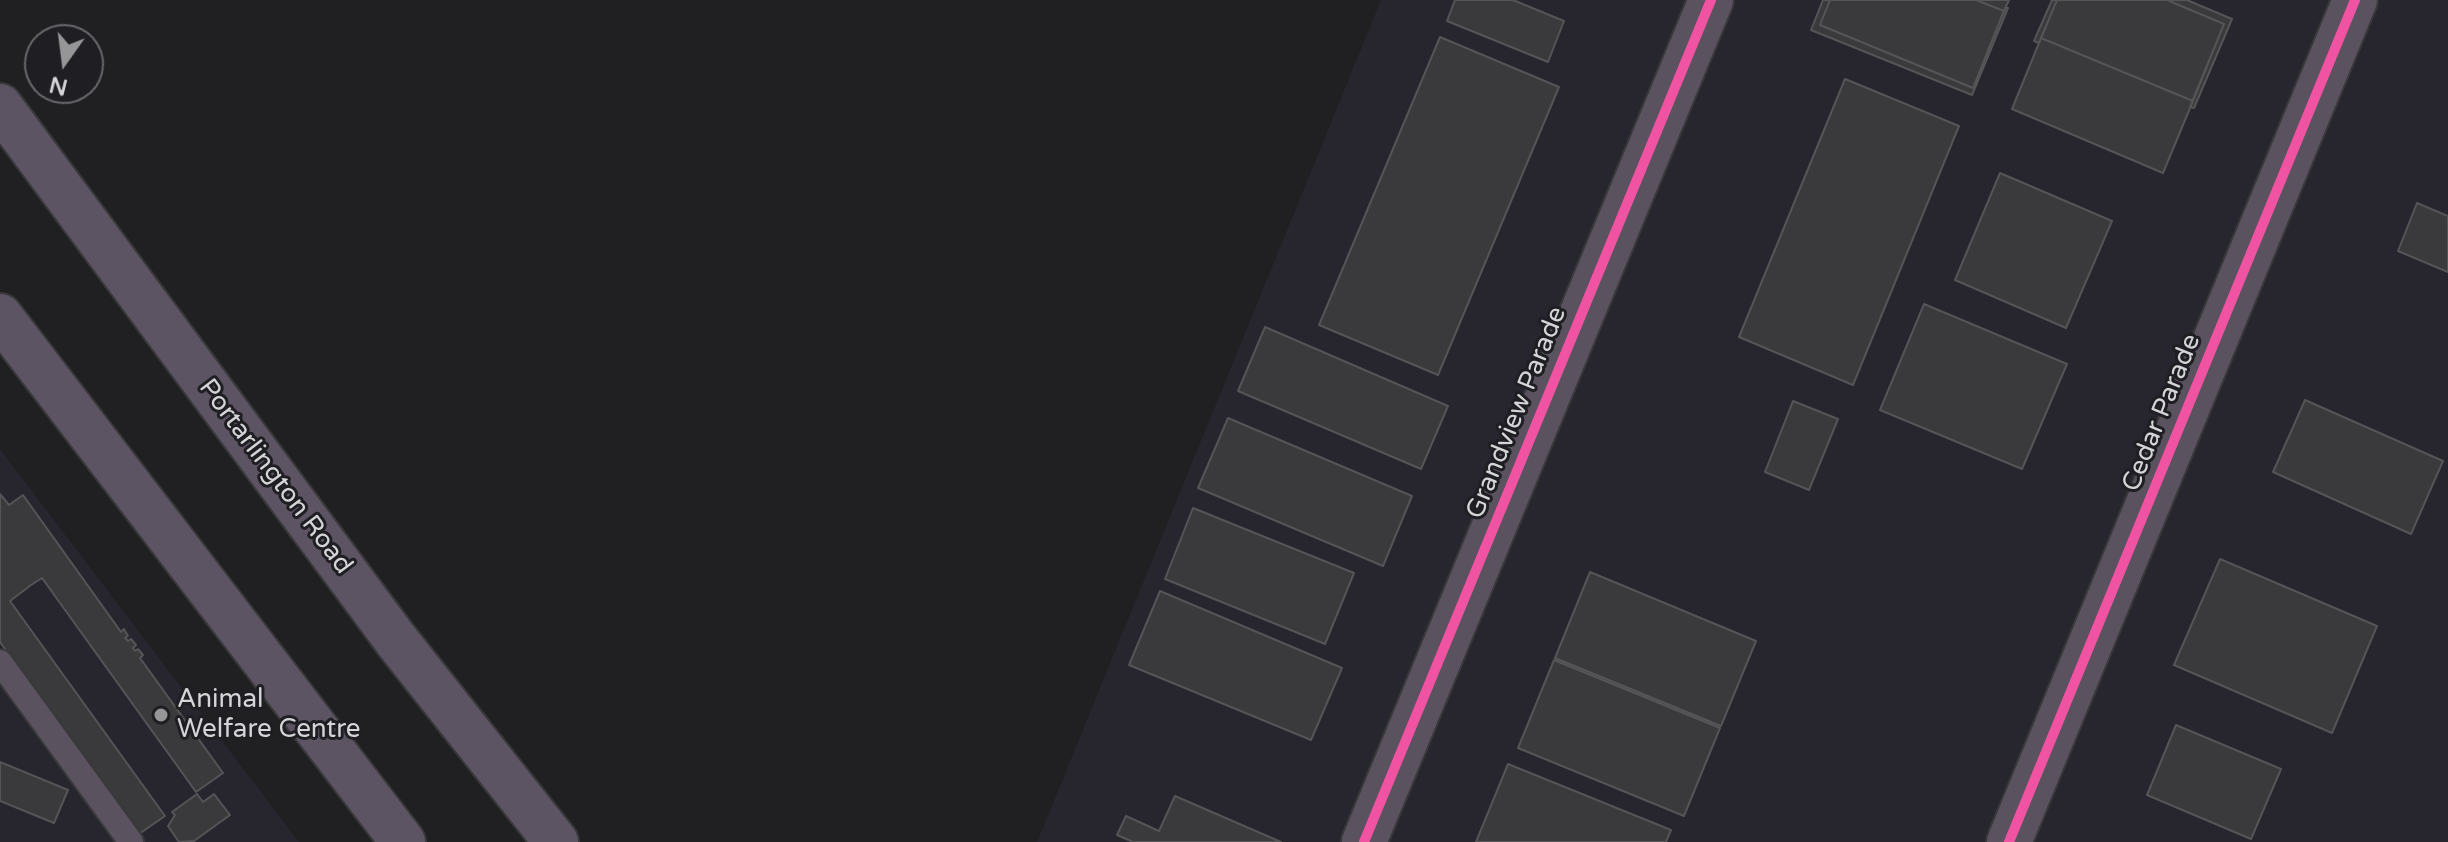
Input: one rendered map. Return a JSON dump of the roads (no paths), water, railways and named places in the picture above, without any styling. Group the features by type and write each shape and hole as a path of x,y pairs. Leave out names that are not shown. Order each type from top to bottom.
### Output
{"main road":[{"name":"Portarlington Road","path":"0,106 396,640 556,842"},
{"path":"0,316 403,842"},
{"path":"0,332 33,360"}],"street":[{"name":"Grandview Parade","path":"1364,842 1711,0"},
{"name":"Cedar Parade","path":"2009,842 2355,0"}],"lane":[{"path":"0,662 131,842"}],"place":[{"name":"Animal Welfare Centre","path":"161,715"}]}
